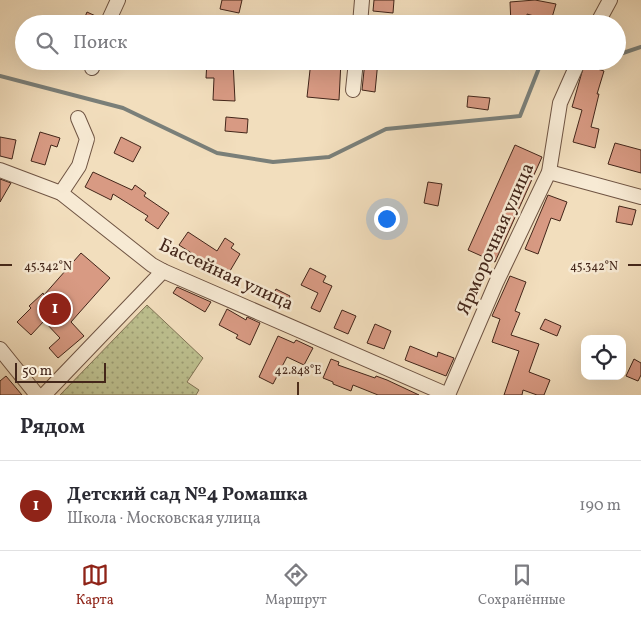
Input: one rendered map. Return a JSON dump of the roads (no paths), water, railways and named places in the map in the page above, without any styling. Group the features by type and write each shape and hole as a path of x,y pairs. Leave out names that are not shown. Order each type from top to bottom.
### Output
{"street":[{"path":"111,15 118,0"},
{"path":"361,15 362,0"},
{"path":"602,15 610,0"},
{"path":"352,90 355,70"},
{"name":"Ярморочная улица","path":"448,395 496,283 549,172 560,102 575,70"},
{"path":"61,193 79,166 87,139 78,118"},
{"name":"Бассейная улица","path":"0,170 61,193 152,265 163,271 448,395"},
{"path":"549,172 641,197"},
{"path":"44,395 163,271"},
{"path":"0,349 37,395"}],"waterway":[{"path":"626,52 641,47"},
{"path":"0,76 123,108 217,153 273,162 329,157 386,129 520,116 538,70"}],"place":[{"name":"Детский сад №4 Ромашка","path":"55,309"}]}
